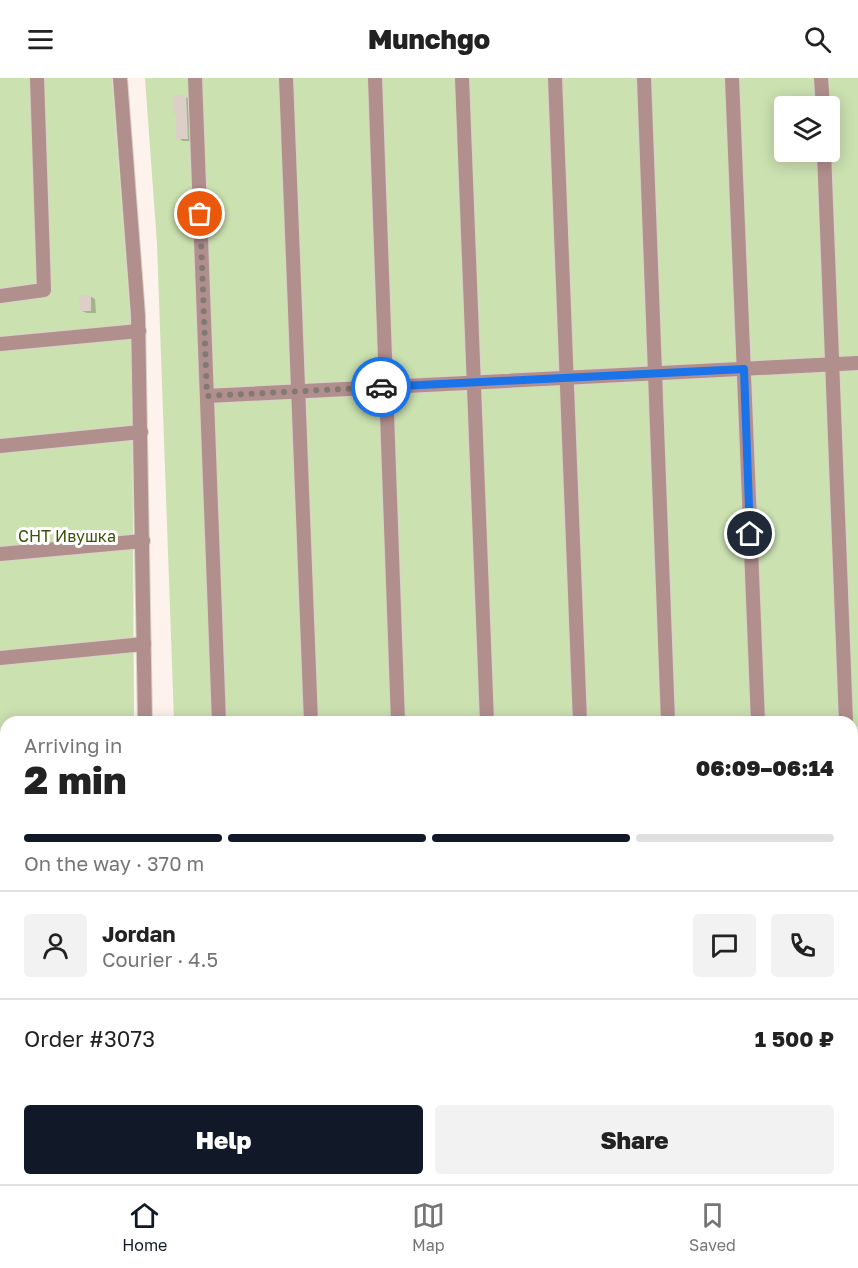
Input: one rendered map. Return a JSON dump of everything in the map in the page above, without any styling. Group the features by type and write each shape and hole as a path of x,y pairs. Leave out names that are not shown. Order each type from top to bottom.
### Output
{"street":[{"path":"0,296 44,290 37,78"},
{"path":"120,78 139,331 145,716"},
{"path":"195,78 219,716"},
{"path":"286,78 311,716"},
{"path":"375,78 398,716"},
{"path":"462,78 487,716"},
{"path":"555,78 580,716"},
{"path":"644,78 668,716"},
{"path":"732,78 758,716"},
{"path":"821,78 822,96"},
{"path":"824,162 846,716"},
{"path":"0,344 139,331"},
{"path":"207,396 858,363"},
{"path":"0,446 141,432"},
{"path":"0,554 143,542"},
{"path":"0,658 144,644"}],"green space":[{"path":"0,78 112,78 131,326 0,339"},
{"path":"145,78 858,78 858,716 174,716 157,244"},
{"name":"СНТ Ивушка","path":"132,338 134,716 0,716 0,350"}],"building":[{"path":"173,95 186,95 188,139 176,139"},
{"path":"79,295 91,295 91,311 80,311"}],"way so far":[{"path":"200,214 207,396 381,387"}],"route":[{"path":"381,387 744,369 750,534"}]}
